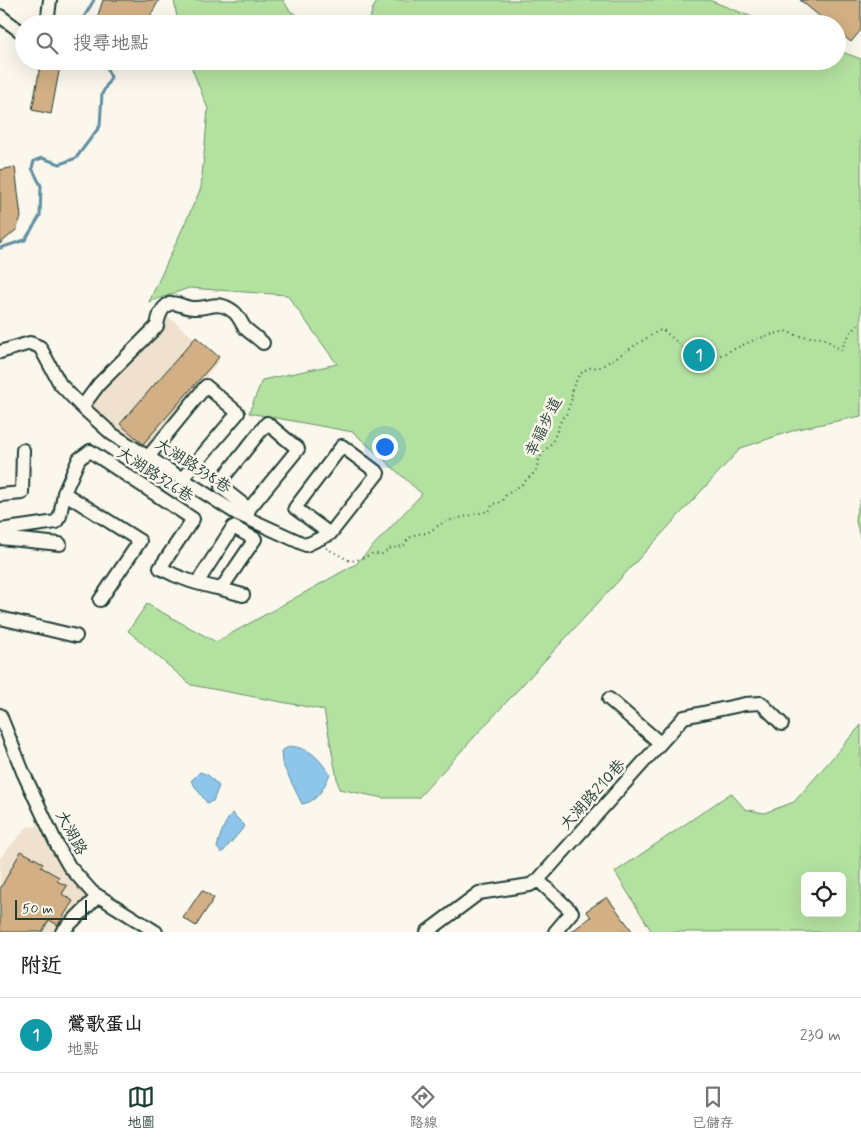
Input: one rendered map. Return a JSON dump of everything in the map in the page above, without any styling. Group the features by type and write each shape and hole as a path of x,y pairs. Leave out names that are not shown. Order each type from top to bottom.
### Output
{"street":[{"path":"48,15 50,0"},
{"path":"0,16 15,27"},
{"path":"82,407 99,384 157,326 159,316 167,304 173,302 193,308 216,304 224,307 234,312 244,327 263,343"},
{"name":"大湖路338巷","path":"0,352 30,344 40,347 60,384 112,434 182,479 306,545 314,542"},
{"path":"148,457 206,386 238,413 182,479"},
{"path":"267,423 298,448 248,514 220,487 223,478 267,423"},
{"path":"314,542 330,534 378,473 342,446 295,508 330,534"},
{"path":"0,495 22,493 23,450"},
{"name":"大湖路326巷","path":"0,530 56,522 60,516 64,493 79,459 90,451 193,519 160,568 179,578 243,595"},
{"path":"64,493 140,541 100,600"},
{"path":"197,583 233,527 255,538 220,589"},
{"path":"0,538 60,544"},
{"path":"0,618 76,636"},
{"path":"609,699 660,743"},
{"name":"大湖路210巷","path":"538,880 684,717 745,704 761,704 782,724"},
{"name":"大湖路","path":"0,719 57,845 69,866 92,892 156,932"},
{"path":"427,932 479,893 530,885 538,880 572,912 555,932"},
{"path":"62,932 98,896"}],"path":[{"name":"幸福步道","path":"314,542 350,561 357,560 372,554 382,554 391,548 404,546 408,539 416,534 427,533 444,522 491,510 492,504 502,502 506,495 535,472 540,457 553,441 562,418 566,414 572,398 572,389 579,375 588,368 600,367 658,331 663,330 684,348 703,356 721,355 756,339 785,331 798,336 823,338 841,350 850,333 861,322"}],"shaded area":[{"path":"165,314 220,360 140,455 76,399"},
{"path":"38,826 91,898 61,932 0,932 0,858 27,827"}],"green space":[{"path":"174,0 283,0 290,11 297,15 176,15"},
{"path":"378,0 709,0 747,15 371,15"},
{"path":"846,53 861,59 861,416 798,429 741,448 418,798 383,798 339,789 324,710 191,685 128,631 147,604 216,642 356,564 422,494 353,432 249,413 262,380 337,364 287,295 189,288 149,302 201,188 208,109 193,70 846,70"},
{"path":"861,498 861,542 855,517"},
{"path":"861,725 861,932 652,932 615,872 731,793 745,809 764,813 794,802"}],"water":[{"path":"290,746 309,752 330,774 320,793 308,803 302,804 282,763 281,751"},
{"path":"200,772 208,775 219,786 213,801 207,803 191,781"},
{"path":"232,813 245,826 222,853 217,848 218,843"}],"building":[{"path":"103,0 159,0 151,15 98,15"},
{"path":"800,0 861,0 861,30 851,42 846,38 846,15 818,15"},
{"path":"39,70 59,70 51,114 32,110"},
{"path":"15,167 21,217 16,230 0,244 0,170"},
{"path":"196,337 219,357 143,444 120,424"},
{"path":"21,851 43,863 41,867 59,877 57,881 67,886 62,894 73,901 58,925 49,920 42,932 0,932 0,889"},
{"path":"202,890 214,898 196,926 183,918"},
{"path":"607,897 633,932 571,932 591,917 586,911"}],"waterway":[{"path":"85,15 94,0"},
{"path":"0,248 25,240 40,216 41,186 32,168 34,161 42,158 60,164 76,158 100,126 102,94 111,77 108,70"}],"place":[{"name":"鶯歌蛋山","path":"699,355"}]}
